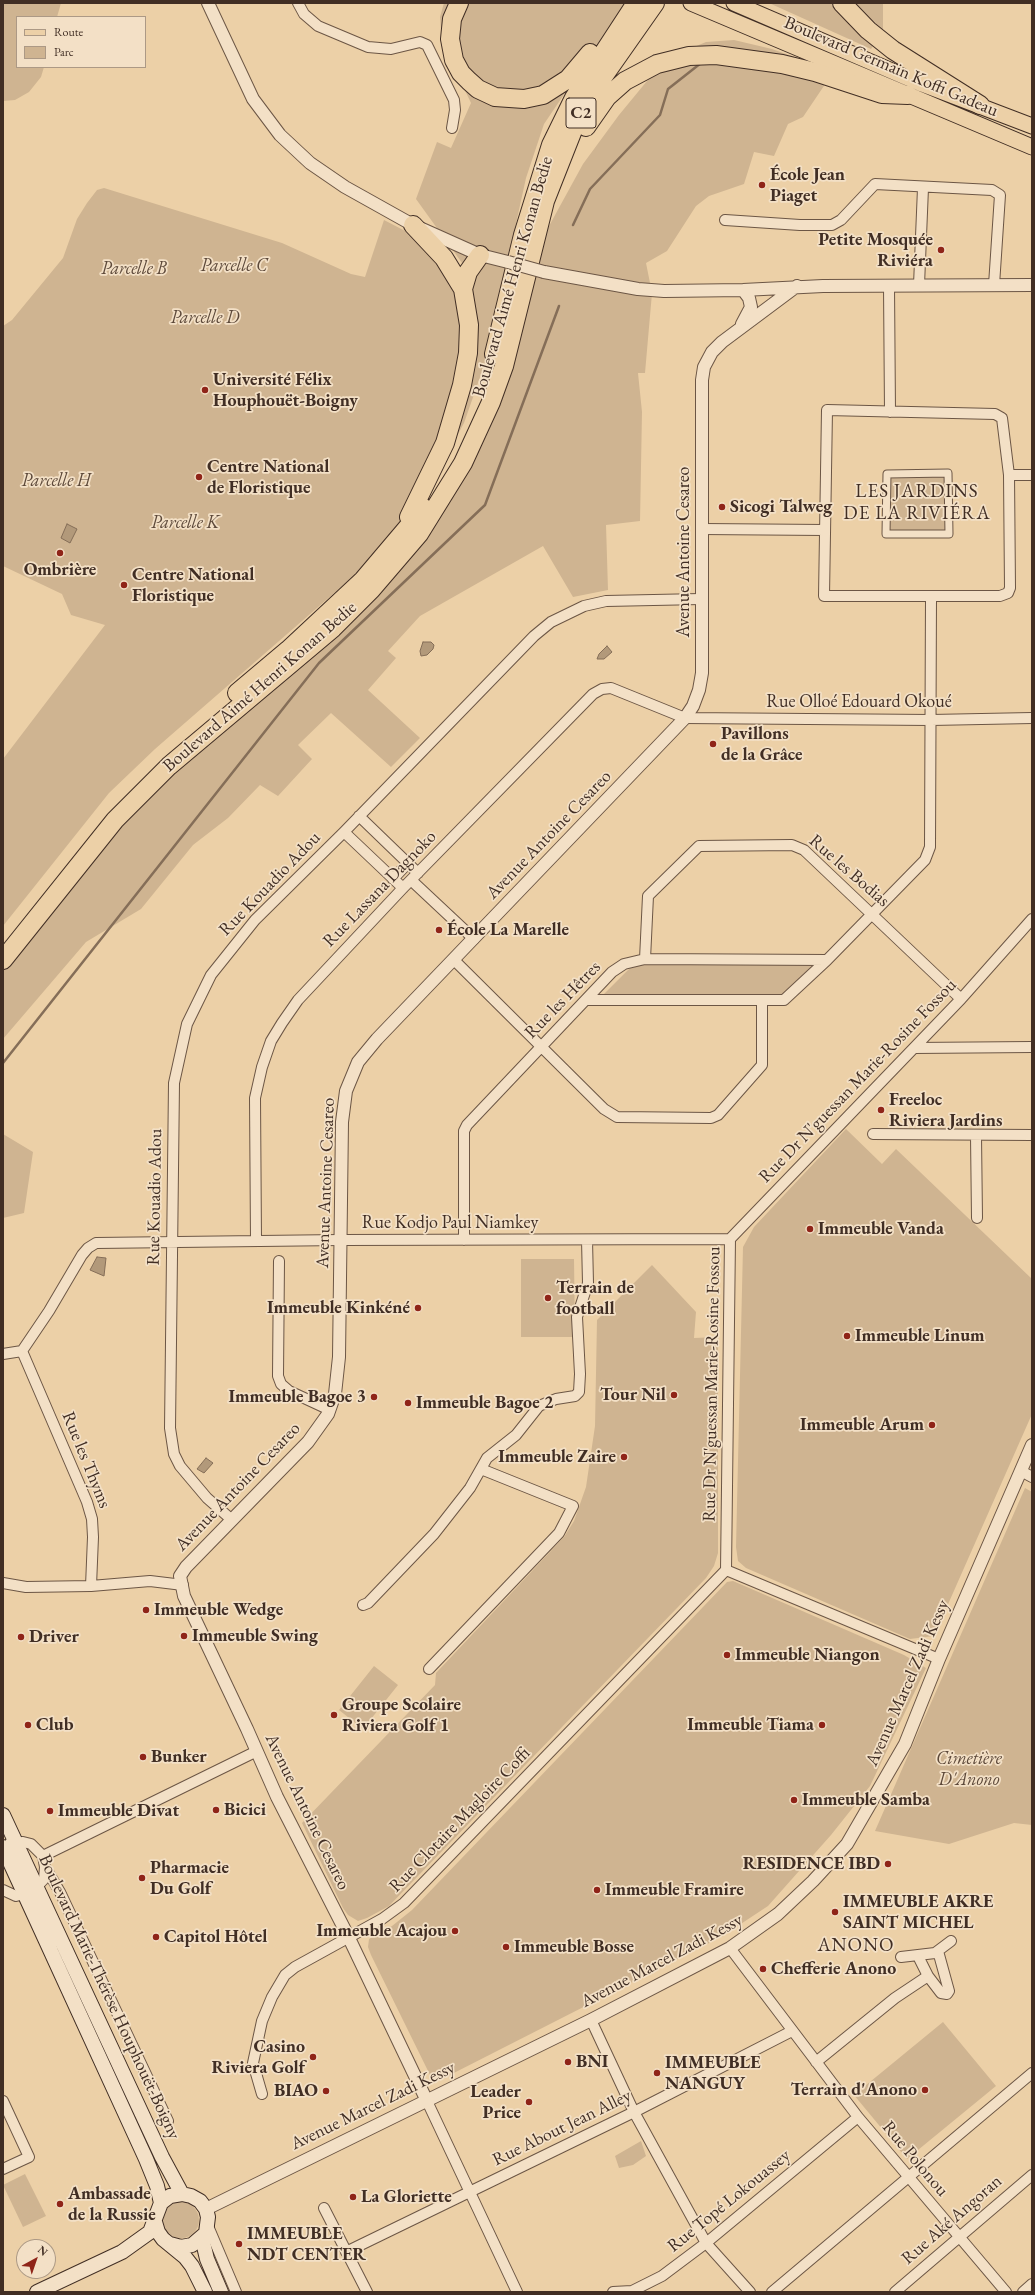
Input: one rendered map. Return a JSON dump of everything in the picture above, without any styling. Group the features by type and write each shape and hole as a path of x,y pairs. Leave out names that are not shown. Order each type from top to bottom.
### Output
{"highway":[{"path":"459,3 452,19 450,39 454,60 461,73 478,89 495,96 516,100 543,94 568,79 610,29 634,6"},
{"name":"Boulevard Aimé Henri Konan Bedie","path":"3,960 115,820 169,766 333,628 371,590 419,534 463,463 491,402 504,366 551,183 574,125 596,87 656,3"},
{"path":"842,3 868,30 894,50 980,105"},
{"name":"Boulevard Aimé Henri Konan Bedie","path":"3,942 112,807 163,757 288,650 363,580 398,537 418,517 451,461 480,399 492,362 536,191 556,132 574,98 634,6"},
{"path":"541,219 573,147 598,108 625,81 657,64 695,56 748,59 815,72 882,94 908,95"},
{"path":"398,537 420,497 444,443 462,385 468,353 469,325 463,289 444,258 413,225"},
{"path":"463,289 468,272 480,255"}],"main road":[{"name":"Boulevard Germain Koffi Gadeau","path":"691,3 1032,147"},
{"name":"Boulevard Germain Koffi Gadeau","path":"734,3 922,84 1032,126"},
{"name":"Boulevard Marie-Thérèse Houphouët-Boigny","path":"3,1815 7,1845 162,2157 182,2194"},
{"name":"Boulevard Marie-Thérèse Houphouët-Boigny","path":"31,1892 146,2159 157,2186 161,2203"},
{"path":"205,2292 192,2266 185,2256 166,2242 158,2232 155,2222 156,2212 161,2203 170,2196 182,2194 195,2198 206,2208 205,2232 207,2259 221,2292"},
{"path":"37,2292 122,2252 146,2235 155,2222"},
{"path":"122,2252 166,2242 181,2247 192,2245 205,2232"}],"street":[{"path":"208,3 253,99 280,135 316,167 345,187 413,225 480,255 544,272 638,290 743,290 797,286 1032,285"},
{"path":"298,3 304,14 318,26 368,48 391,49 420,42 427,45 454,100 455,110 452,128"},
{"path":"725,220 800,225 832,224 841,220 875,184 923,188 992,190 1000,195 994,285"},
{"path":"919,286 923,188"},
{"name":"Avenue Antoine Cesareo","path":"426,2099 349,1938 284,1811 184,1596 180,1576 186,1567 308,1442 330,1410 335,1394 340,1357 342,1122 344,1105 352,1075 358,1062 376,1039 474,940 685,718 693,706 699,690 702,673 702,380 704,367 717,347 797,286"},
{"path":"889,286 890,412"},
{"path":"736,332 751,307 749,298 743,290"},
{"path":"827,410 890,412 995,414 1002,418 1004,423 1009,475 1010,588 1008,593 1000,596 824,596 827,410"},
{"path":"948,473 949,534 930,534 886,534 887,474 948,473"},
{"path":"1009,475 1032,475"},
{"path":"702,529 825,530"},
{"path":"587,1000 784,1000 789,997 827,960 925,860 930,847 931,597"},
{"name":"Rue Kouadio Adou","path":"232,1520 207,1498 180,1466 172,1445 170,1428 174,1083 187,1024 211,975 254,920 344,832 534,636 551,622 584,606 606,601 701,599"},
{"name":"Rue Lassana Dagnoko","path":"256,1241 255,1098 262,1067 271,1041 298,1000 414,876 593,694 602,689 611,688 685,718"},
{"name":"Rue Olloé Edouard Okoué","path":"685,718 931,720 1032,718"},
{"path":"359,816 408,863 414,876 474,940"},
{"path":"344,832 403,888"},
{"name":"Rue les Bodias","path":"645,959 648,896 686,856 699,846 705,844 792,845 798,846 961,999"},
{"path":"393,879 408,863"},
{"name":"Rue Dr N'guessan Marie-Rosine Fossou","path":"726,1570 730,1239 961,999 1032,919"},
{"name":"Rue les Hêtres","path":"464,1240 464,1131 467,1125 612,972 624,964 636,959 827,960"},
{"path":"454,960 604,1109 617,1117 711,1118 718,1115 762,1065 762,1001"},
{"path":"914,1048 1032,1047"},
{"path":"873,1134 976,1136 1032,1135"},
{"path":"976,1136 977,1218"},
{"name":"Rue Kodjo Paul Niamkey","path":"22,1351 88,1248 96,1243 341,1240 730,1239"},
{"path":"363,1605 368,1603 452,1512 470,1488 487,1458 516,1435 543,1403 570,1397 579,1392 580,1374 577,1317 588,1283 587,1240"},
{"path":"279,1261 278,1376 281,1384 289,1392 330,1410"},
{"path":"3,1354 22,1351"},
{"name":"Rue les Thyms","path":"22,1351 87,1502 92,1519 92,1586"},
{"name":"Avenue Marcel Zadi Kessy","path":"206,2208 426,2099 591,2020 730,1948 778,1914 813,1881 847,1844 905,1744 939,1659 1032,1445"},
{"path":"429,1668 559,1533 573,1506 481,1469"},
{"path":"1021,1471 1032,1477"},
{"path":"726,1570 939,1659"},
{"name":"Rue Clotaire Magloire Coffi","path":"262,2094 253,2063 262,2021 272,1997 285,1975 295,1967 394,1912 404,1903 726,1570"},
{"path":"3,1583 26,1587 92,1586 150,1582 183,1585"},
{"path":"42,1856 257,1751"},
{"path":"7,1845 31,1844 42,1856 45,1867 60,1892 168,2121"},
{"path":"3,1890 16,1896 31,1892 44,1879 45,1867"},
{"path":"901,1957 918,1956 938,1951 952,1941"},
{"name":"Rue Polonou","path":"730,1948 858,2118 908,2176 958,2238 1006,2292"},
{"path":"918,1956 928,1976 941,1993 947,1994 948,1992 938,1951"},
{"path":"816,2062 894,1998 928,1976"},
{"path":"591,2020 634,2112 706,2243 750,2292"},
{"name":"Rue About Jean Alley","path":"346,2252 634,2112 792,2031"},
{"path":"772,2292 1032,2073"},
{"path":"426,2099 515,2291"},
{"path":"3,2101 29,2157 3,2169"},
{"name":"Rue Topé Lokouassey","path":"613,2292 632,2291 662,2276 706,2243 858,2118"},
{"name":"Rue Aké Angoran","path":"895,2292 1032,2175"},
{"path":"324,2208 366,2292"},
{"path":"205,2232 236,2292"},
{"path":"1023,2292 1032,2284"}],"green space":[{"path":"3,3 61,3 57,16 16,16 16,68 44,68 41,77 29,92 15,100 3,101"},
{"path":"444,3 626,3 544,124 526,178 486,360 464,423 436,475 448,445 470,274 416,199 437,142 451,148 471,103 442,42 440,17"},
{"path":"769,3 883,3 883,31 871,49"},
{"path":"734,40 772,49 834,71 803,117 788,124 774,156 754,152 744,184 709,196 696,206 667,251 646,263 652,293 645,373 638,373 642,412 640,521 606,525 608,590 573,597 543,546 420,616 388,651 396,658 368,690 420,738 391,767 331,713 298,745 312,759 278,796 260,785 228,818 193,845 141,909 86,942 3,1039 3,966 128,809 457,488 543,237 583,164 619,115 647,81 680,53 706,42"},
{"name":"Université Félix Houphouët-Boigny","path":"104,188 282,243 351,274 365,277 384,220 411,234 424,246 458,293 463,354 424,480 393,535 356,574 155,749 109,793 3,926 3,759 105,625 71,615 62,594 3,566 3,326 12,320 63,258 77,219 97,190"},
{"path":"888,475 947,476 947,533 888,533"},
{"path":"818,962 787,994 604,994 635,963"},
{"path":"846,1129 882,1164 896,1149 1032,1279 1032,1414 934,1636 910,1639 746,1568 738,1561 736,1547 743,1247 754,1227"},
{"path":"3,1134 33,1152 24,1213 3,1218"},
{"name":"Terrain de football","path":"521,1259 574,1259 575,1337 521,1337"},
{"path":"652,1265 696,1312 694,1338 718,1337 718,1553 714,1566 706,1578 389,1906 367,1918 358,1921 348,1915 343,1908 302,1823 435,1685 436,1673 564,1537 574,1521 586,1487 595,1426 597,1320"},
{"name":"Cimetière D'Anono","path":"1025,1488 1032,1492 1032,1825 1014,1823 949,1844 875,1831"},
{"path":"733,1581 904,1655 926,1668 870,1786 831,1835 768,1906 721,1937 444,2078 430,2075 371,1955 368,1947 369,1939 392,1926 412,1910 727,1582"},
{"path":"374,1666 398,1685 363,1729 339,1710"},
{"name":"Terrain d'Anono","path":"943,2022 996,2086 907,2159 854,2095"},
{"path":"641,2141 646,2156 633,2165 619,2168 615,2156"},
{"path":"25,2174 46,2216 23,2227 3,2185"},
{"path":"181,2202 194,2207 199,2220 194,2233 181,2238 168,2233 163,2220 168,2207"}],"shaded area":[{"path":"67,524 77,529 70,543 61,538"},
{"path":"423,642 431,642 434,645 433,649 427,655 421,656 420,651"},
{"path":"607,646 612,652 604,659 597,659 599,654"},
{"path":"97,1257 106,1258 104,1276 90,1270"},
{"path":"206,1458 213,1463 204,1473 197,1469"}],"waterway":[{"path":"573,225 590,189 660,115 668,89 701,63"},
{"path":"3,1063 319,663 485,505 559,306"}],"place":[{"name":"École Jean Piaget","path":"762,185"},
{"name":"Petite Mosquée Riviéra","path":"941,250"},
{"name":"Université Félix Houphouët-Boigny","path":"205,390"},
{"name":"Centre National de Floristique","path":"199,477"},
{"name":"Sicogi Talweg","path":"722,507"},
{"name":"Ombrière","path":"60,553"},
{"name":"Centre National Floristique","path":"124,585"},
{"name":"Pavillons de la Grâce","path":"713,744"},
{"name":"École La Marelle","path":"439,930"},
{"name":"Freeloc Riviera Jardins","path":"881,1110"},
{"name":"Immeuble Vanda","path":"810,1229"},
{"name":"Terrain de football","path":"548,1298"},
{"name":"Immeuble Kinkéné","path":"418,1308"},
{"name":"Immeuble Linum","path":"847,1336"},
{"name":"Tour Nil","path":"674,1395"},
{"name":"Immeuble Bagoe 3","path":"374,1397"},
{"name":"Immeuble Bagoe 2","path":"408,1403"},
{"name":"Immeuble Arum","path":"932,1425"},
{"name":"Immeuble Zaire","path":"624,1457"},
{"name":"Immeuble Wedge","path":"146,1610"},
{"name":"Immeuble Swing","path":"184,1636"},
{"name":"Driver","path":"21,1637"},
{"name":"Immeuble Niangon","path":"727,1655"},
{"name":"Groupe Scolaire Riviera Golf 1","path":"334,1715"},
{"name":"Club","path":"28,1725"},
{"name":"Immeuble Tiama","path":"822,1725"},
{"name":"Bunker","path":"143,1757"},
{"name":"Immeuble Samba","path":"794,1800"},
{"name":"Bicici","path":"216,1810"},
{"name":"Immeuble Divat","path":"50,1811"},
{"name":"RESIDENCE IBD","path":"888,1864"},
{"name":"Pharmacie Du Golf","path":"142,1878"},
{"name":"Immeuble Framire","path":"597,1890"},
{"name":"IMMEUBLE AKRE SAINT MICHEL","path":"835,1912"},
{"name":"Immeuble Acajou","path":"455,1931"},
{"name":"Capitol Hôtel","path":"156,1937"},
{"name":"Immeuble Bosse","path":"506,1947"},
{"name":"Chefferie Anono","path":"763,1969"},
{"name":"Casino Riviera Golf","path":"313,2057"},
{"name":"BNI","path":"568,2062"},
{"name":"IMMEUBLE NANGUY","path":"657,2073"},
{"name":"Terrain d'Anono","path":"925,2090"},
{"name":"BIAO","path":"326,2091"},
{"name":"Leader Price","path":"529,2102"},
{"name":"La Gloriette","path":"353,2197"},
{"name":"Ambassade de la Russie","path":"60,2204"},
{"name":"IMMEUBLE NDT CENTER","path":"239,2244"}],"district":[{"name":"LES JARDINS DE LA RIVIÉRA","path":"917,503"},
{"name":"ANONO","path":"856,1946"}],"park label":[{"name":"Parcelle C","path":"234,266"},
{"name":"Parcelle B","path":"134,269"},
{"name":"Parcelle D","path":"205,318"},
{"name":"Parcelle H","path":"56,481"},
{"name":"Parcelle K","path":"185,523"}]}
